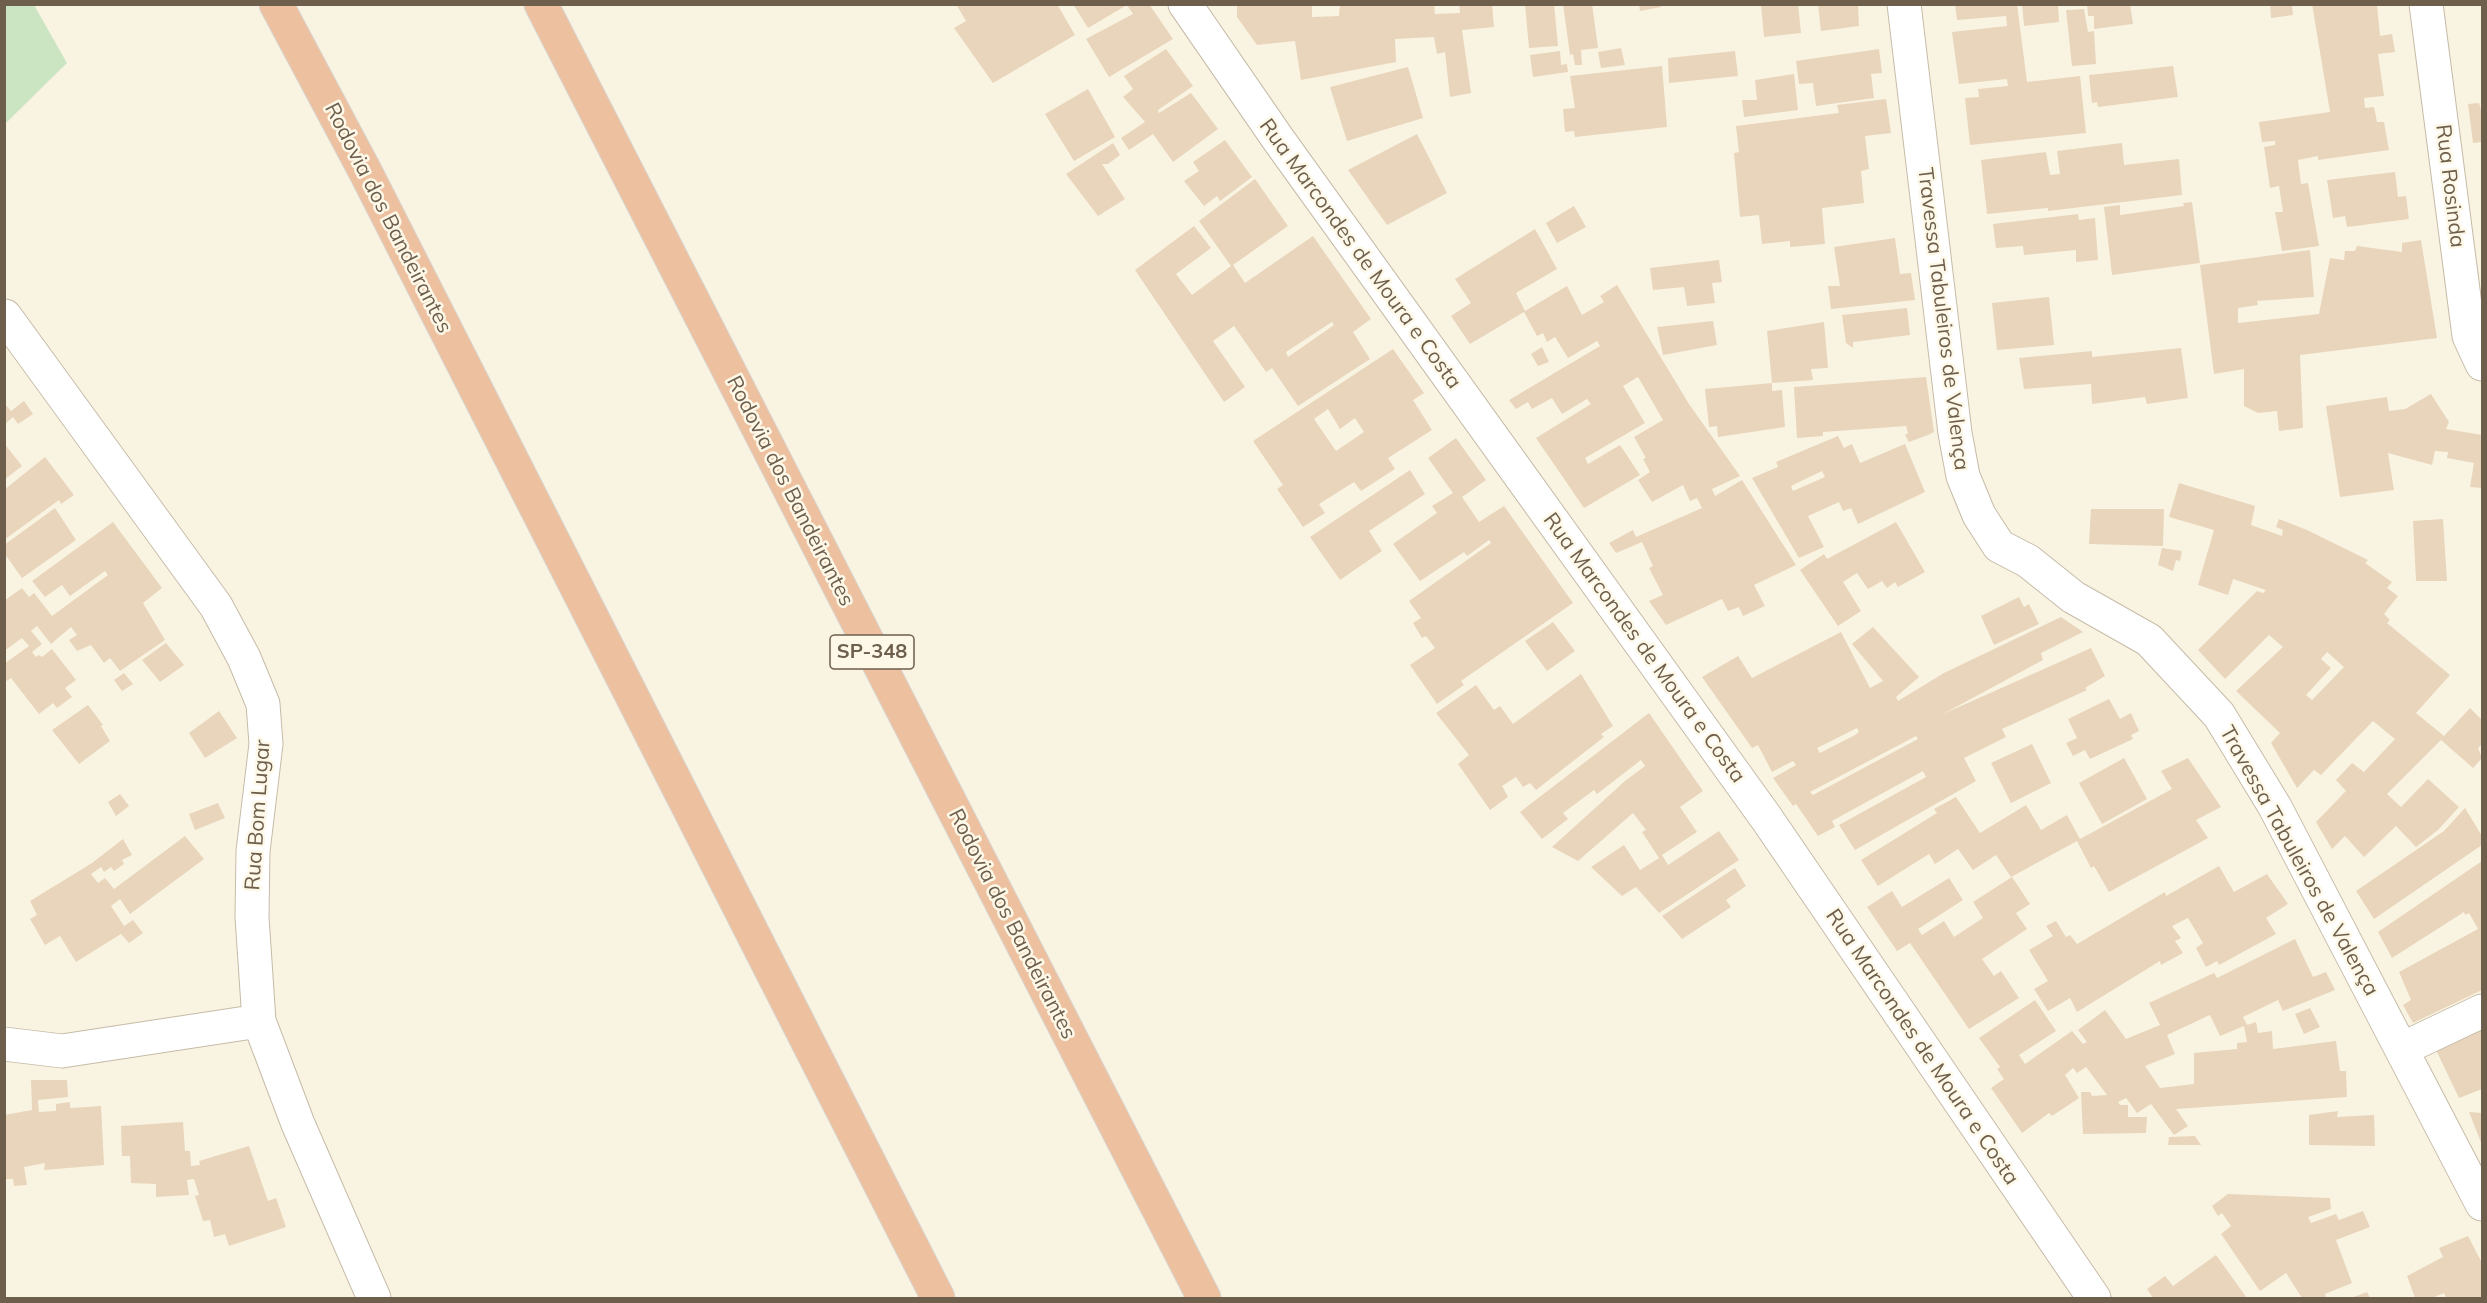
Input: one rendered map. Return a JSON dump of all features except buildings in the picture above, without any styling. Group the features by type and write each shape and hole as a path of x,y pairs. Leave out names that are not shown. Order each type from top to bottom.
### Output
{"highway":[{"name":"Rodovia dos Bandeirantes","path":"276,4 371,183 938,1299"},
{"name":"Rodovia dos Bandeirantes","path":"541,4 1204,1299"}],"street":[{"name":"Rua Marcondes de Moura e Costa","path":"1185,4 1278,139 1767,819 2094,1299"},
{"name":"Travessa Tabuleiros de Valença","path":"1904,4 1955,433 1963,476 1979,515 1999,546 2028,561 2069,594 2150,640 2219,715 2275,807 2482,1204"},
{"name":"Rua Rosinda","path":"2426,4 2469,336 2482,364"},
{"name":"Rua Bom Lugar","path":"4,316 216,606 244,658 263,704 266,744 253,851 252,916 259,1022 298,1124 374,1299"},
{"path":"2402,1049 2482,1011"},
{"path":"4,1044 63,1051 259,1022"}],"green space":[{"path":"5,4 34,5 67,63 5,124"}]}
